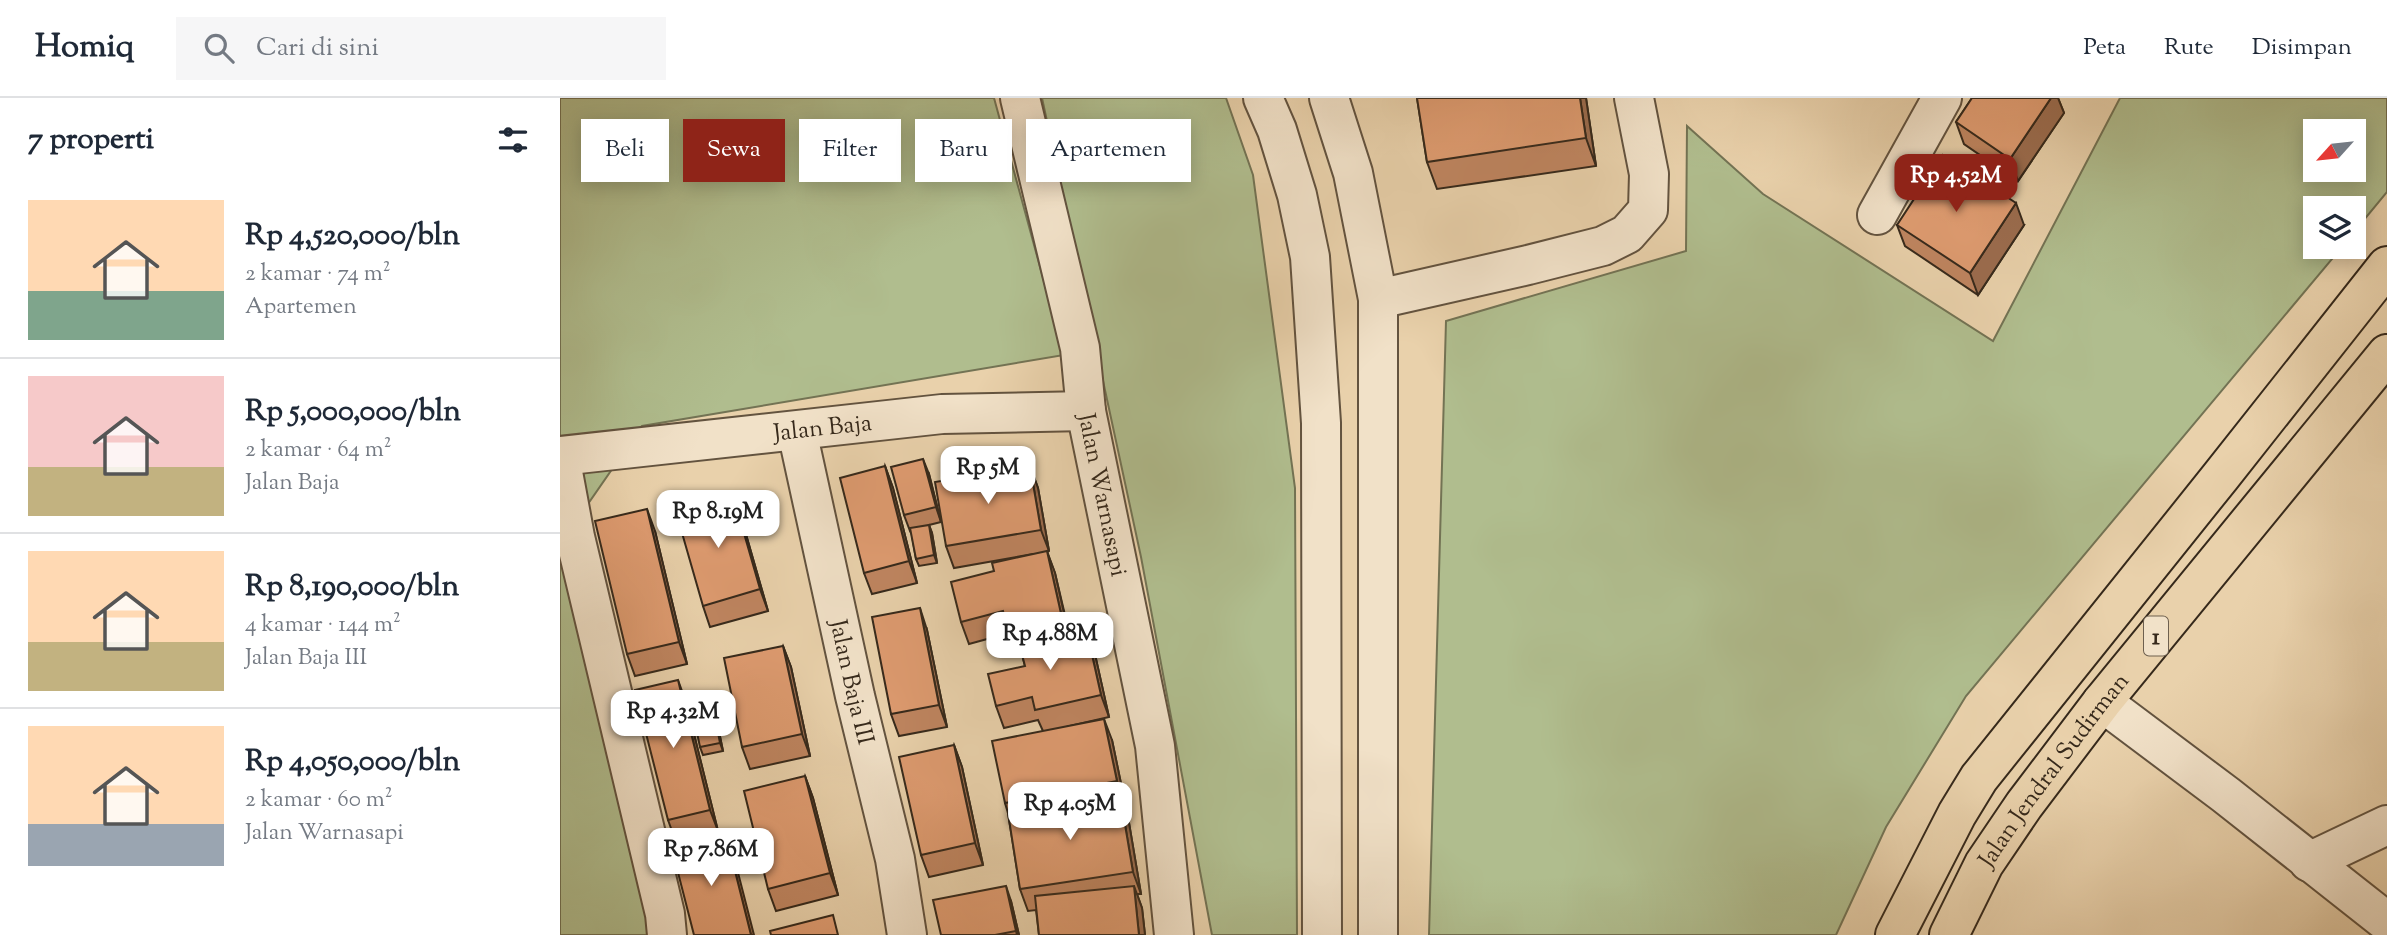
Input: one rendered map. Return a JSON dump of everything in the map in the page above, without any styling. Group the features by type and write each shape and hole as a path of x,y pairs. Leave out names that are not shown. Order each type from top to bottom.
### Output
{"highway":[{"name":"Jalan Jendral Sudirman","path":"1895,935 1956,814 1979,778 2387,266"},
{"name":"Jalan Jendral Sudirman","path":"1949,935 1984,864 2024,805 2102,702 2387,354"}],"street":[{"name":"Jalan Warnasapi","path":"1020,98 1080,348 1086,411 1155,746 1174,935"},
{"path":"1263,98 1277,130 1293,182 1310,257 1321,423 1322,935"},
{"path":"1329,98 1353,173 1378,299 1378,935"},
{"path":"1378,299 1603,246 1627,234 1648,210 1649,174 1634,98"},
{"path":"1877,215 1942,98"},
{"name":"Jalan Baja","path":"560,456 942,414 1086,411"},
{"name":"Jalan Baja III","path":"797,431 855,696 895,859 908,935"},
{"path":"560,456 575,537 665,914 667,935"},
{"path":"2102,702 2226,795 2387,922"},
{"path":"2309,862 2387,825"}],"green space":[{"path":"560,98 994,98 1000,119 915,119 915,182 1012,182 1012,164 1064,355 642,426 572,527 632,804 648,935 560,935"},
{"path":"1042,98 1226,98 1253,175 1295,488 1297,935 1212,935 1141,557 1060,182 1191,182 1191,119 1047,119"},
{"path":"2120,98 2387,98 2387,192 2366,217 2366,196 2303,196 2303,259 2332,259 1966,696 1886,827 1836,935 1429,935 1446,321 1686,251 1687,126 1763,194 1993,341"}],"building":[{"path":"1417,98 1580,98 1586,138 1427,162"},
{"path":"1972,98 2051,98 2010,159 1956,122"},
{"path":"1943,155 2016,203 1970,273 1897,225"},
{"path":"923,459 936,507 904,515 891,467"},
{"path":"885,466 909,561 864,573 840,478"},
{"path":"1030,466 1041,530 946,546 935,482"},
{"path":"733,495 760,589 703,606 676,512"},
{"path":"647,509 679,642 627,654 595,521"},
{"path":"929,525 934,555 916,559 910,528"},
{"path":"1047,551 1062,618 1008,630 1003,611 961,622 951,582 994,571 992,563"},
{"path":"920,608 939,705 891,714 872,617"},
{"path":"1086,628 1101,695 1035,710 1032,697 996,706 988,674 1025,666 1019,643"},
{"path":"783,646 802,734 742,747 724,658"},
{"path":"678,680 710,810 668,820 635,690"},
{"path":"711,695 720,743 700,747 690,699"},
{"path":"1104,719 1117,781 1005,803 992,741"},
{"path":"954,745 975,843 921,855 899,757"},
{"path":"805,776 830,873 768,889 744,791"},
{"path":"1120,795 1133,872 1020,889 1008,813"},
{"path":"726,835 751,935 694,935 672,849"},
{"path":"1006,886 1016,931 995,935 941,935 933,900"},
{"path":"1134,886 1139,935 1039,935 1035,896"},
{"path":"833,915 838,935 771,935 770,931"}]}
